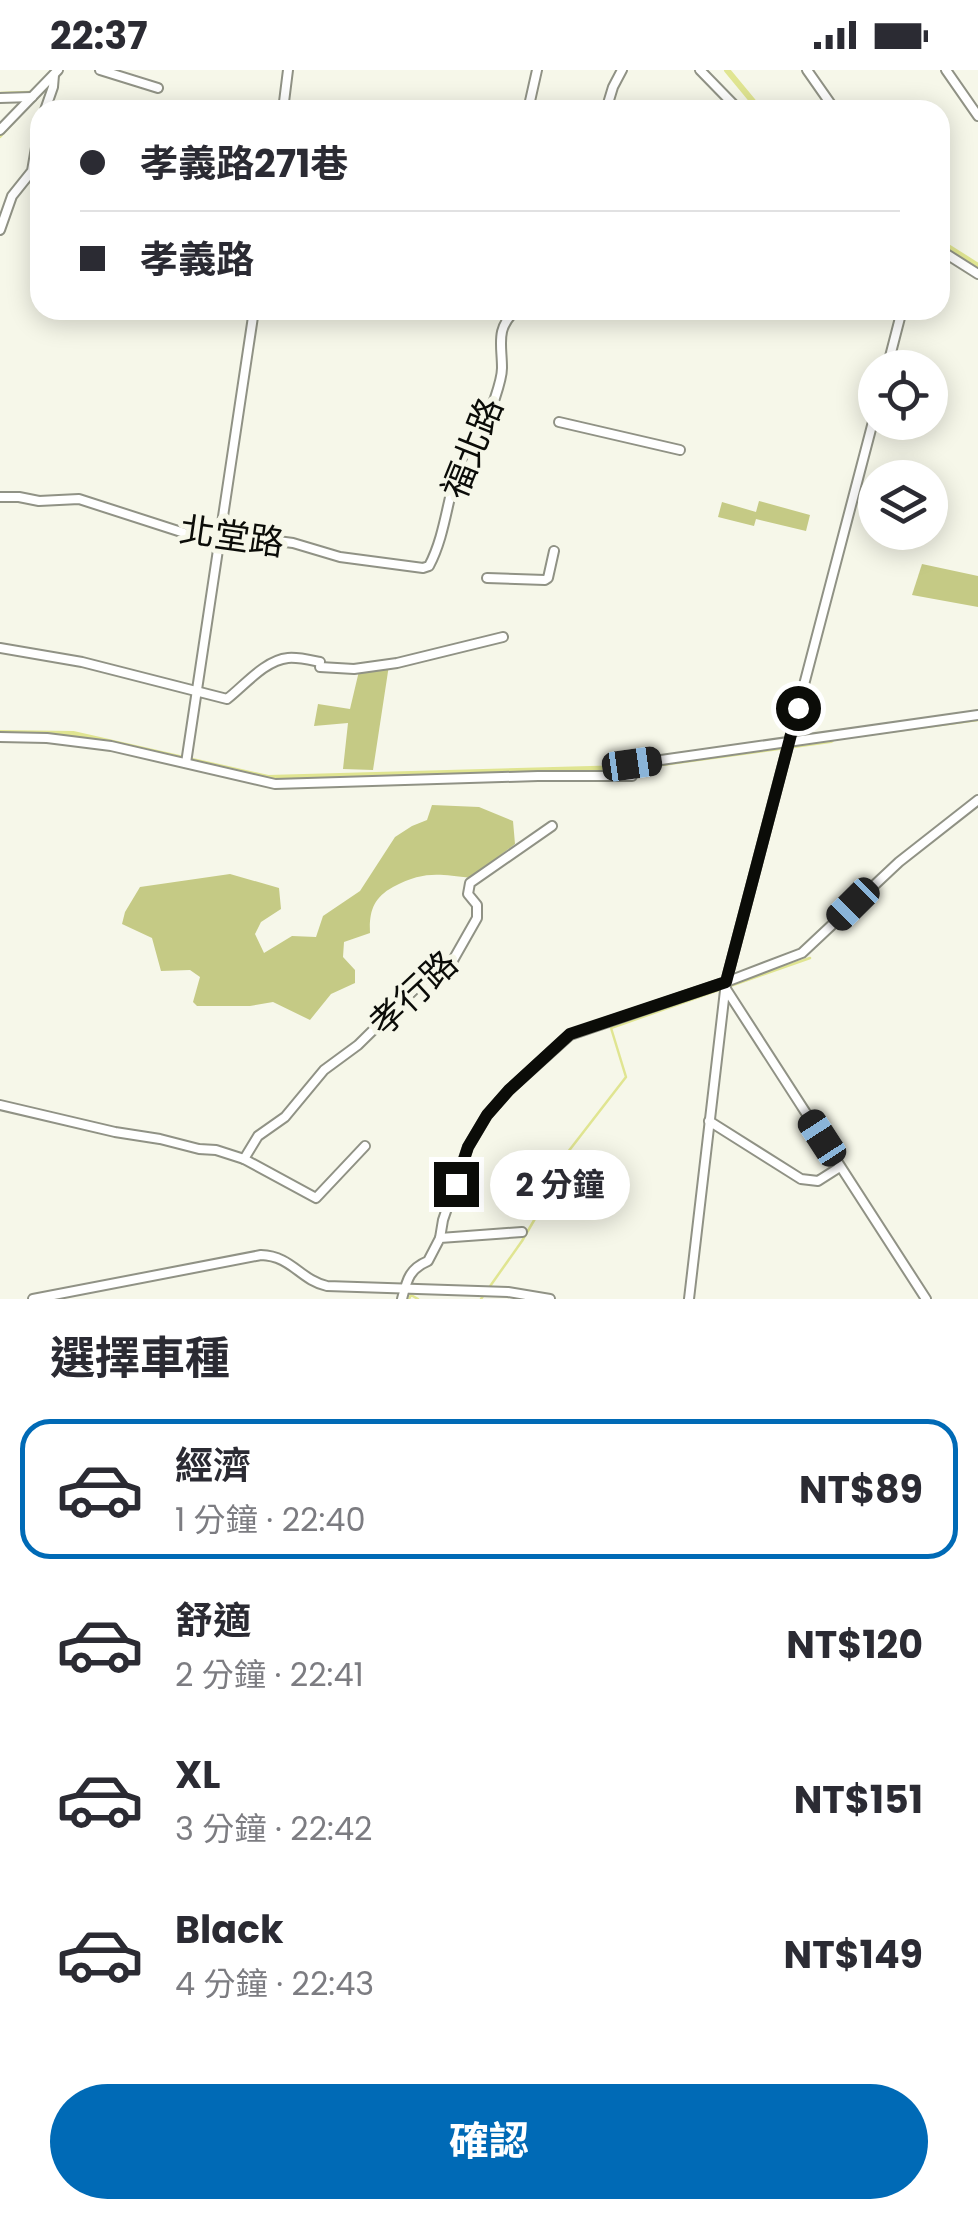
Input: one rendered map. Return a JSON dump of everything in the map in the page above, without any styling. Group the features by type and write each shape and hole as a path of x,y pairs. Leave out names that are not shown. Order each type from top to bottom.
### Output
{"street":[{"path":"100,70 158,88"},
{"path":"284,100 288,70"},
{"path":"530,100 537,70"},
{"path":"609,100 622,70"},
{"path":"700,70 729,100"},
{"path":"807,70 828,100"},
{"path":"946,70 978,116"},
{"path":"48,100 56,72"},
{"path":"0,130 56,72"},
{"path":"0,98 32,97"},
{"path":"0,230 12,196 30,174"},
{"path":"950,256 978,274"},
{"path":"186,763 253,320"},
{"name":"福北路","path":"441,532 458,467 494,400 502,370 500,336 509,320"},
{"path":"892,350 899,320"},
{"path":"559,422 680,450"},
{"path":"690,1299 726,985 868,440"},
{"name":"北堂路","path":"0,497 39,502 79,499 202,539 270,540 340,557 424,568 434,558 441,532"},
{"path":"487,578 545,580 554,551"},
{"path":"0,648 82,662 227,700 270,664 290,657 354,669 397,663 503,637"},
{"path":"632,764 978,715"},
{"path":"0,738 46,738 111,746 276,784 632,776"},
{"path":"403,1294 410,1273 428,1261 440,1238 468,1147 487,1115 570,1034 726,985 802,952 899,862 978,800"},
{"name":"孝行路","path":"244,1159 258,1136 285,1117 324,1070 358,1045 423,980 452,962 477,918 477,905 468,894 470,883 552,826"},
{"path":"726,985 926,1299"},
{"path":"0,1105 216,1150 244,1159 316,1198 365,1146"},
{"path":"709,1121 801,1180 818,1181 840,1167"},
{"path":"440,1238 522,1232"},
{"path":"33,1299 261,1255 284,1260 316,1284 403,1294 508,1292 550,1299"}],"green space":[{"path":"759,501 810,515 806,531 756,519 754,526 718,517 722,502 756,512"},
{"path":"922,564 978,576 978,607 912,595"},
{"path":"389,665 373,770 343,769 348,723 314,726 318,704 350,709 359,671"},
{"path":"432,805 479,807 513,821 515,844 471,878 422,876 381,896 372,912 370,933 344,942 343,957 355,970 355,983 331,994 310,1020 273,1002 197,1006 193,1002 200,977 190,970 161,971 152,938 122,924 140,887 230,874 279,888 281,909 261,922 255,934 264,953 292,936 316,937 323,916 360,891 395,837 427,820"}],"waterway":[{"path":"727,70 752,100"},
{"path":"0,93 30,92"},
{"path":"0,137 19,116"},
{"path":"950,248 978,266"},
{"path":"851,737 978,720"},
{"path":"0,733 73,734 268,778 627,768 831,740"},
{"path":"481,1299 536,1217 554,1170 626,1077 611,1028 810,958"},
{"path":"409,1299 411,1295 418,1299"}],"route":[{"path":"456,1184 468,1147 487,1115 570,1034 726,982 798,708"}]}
